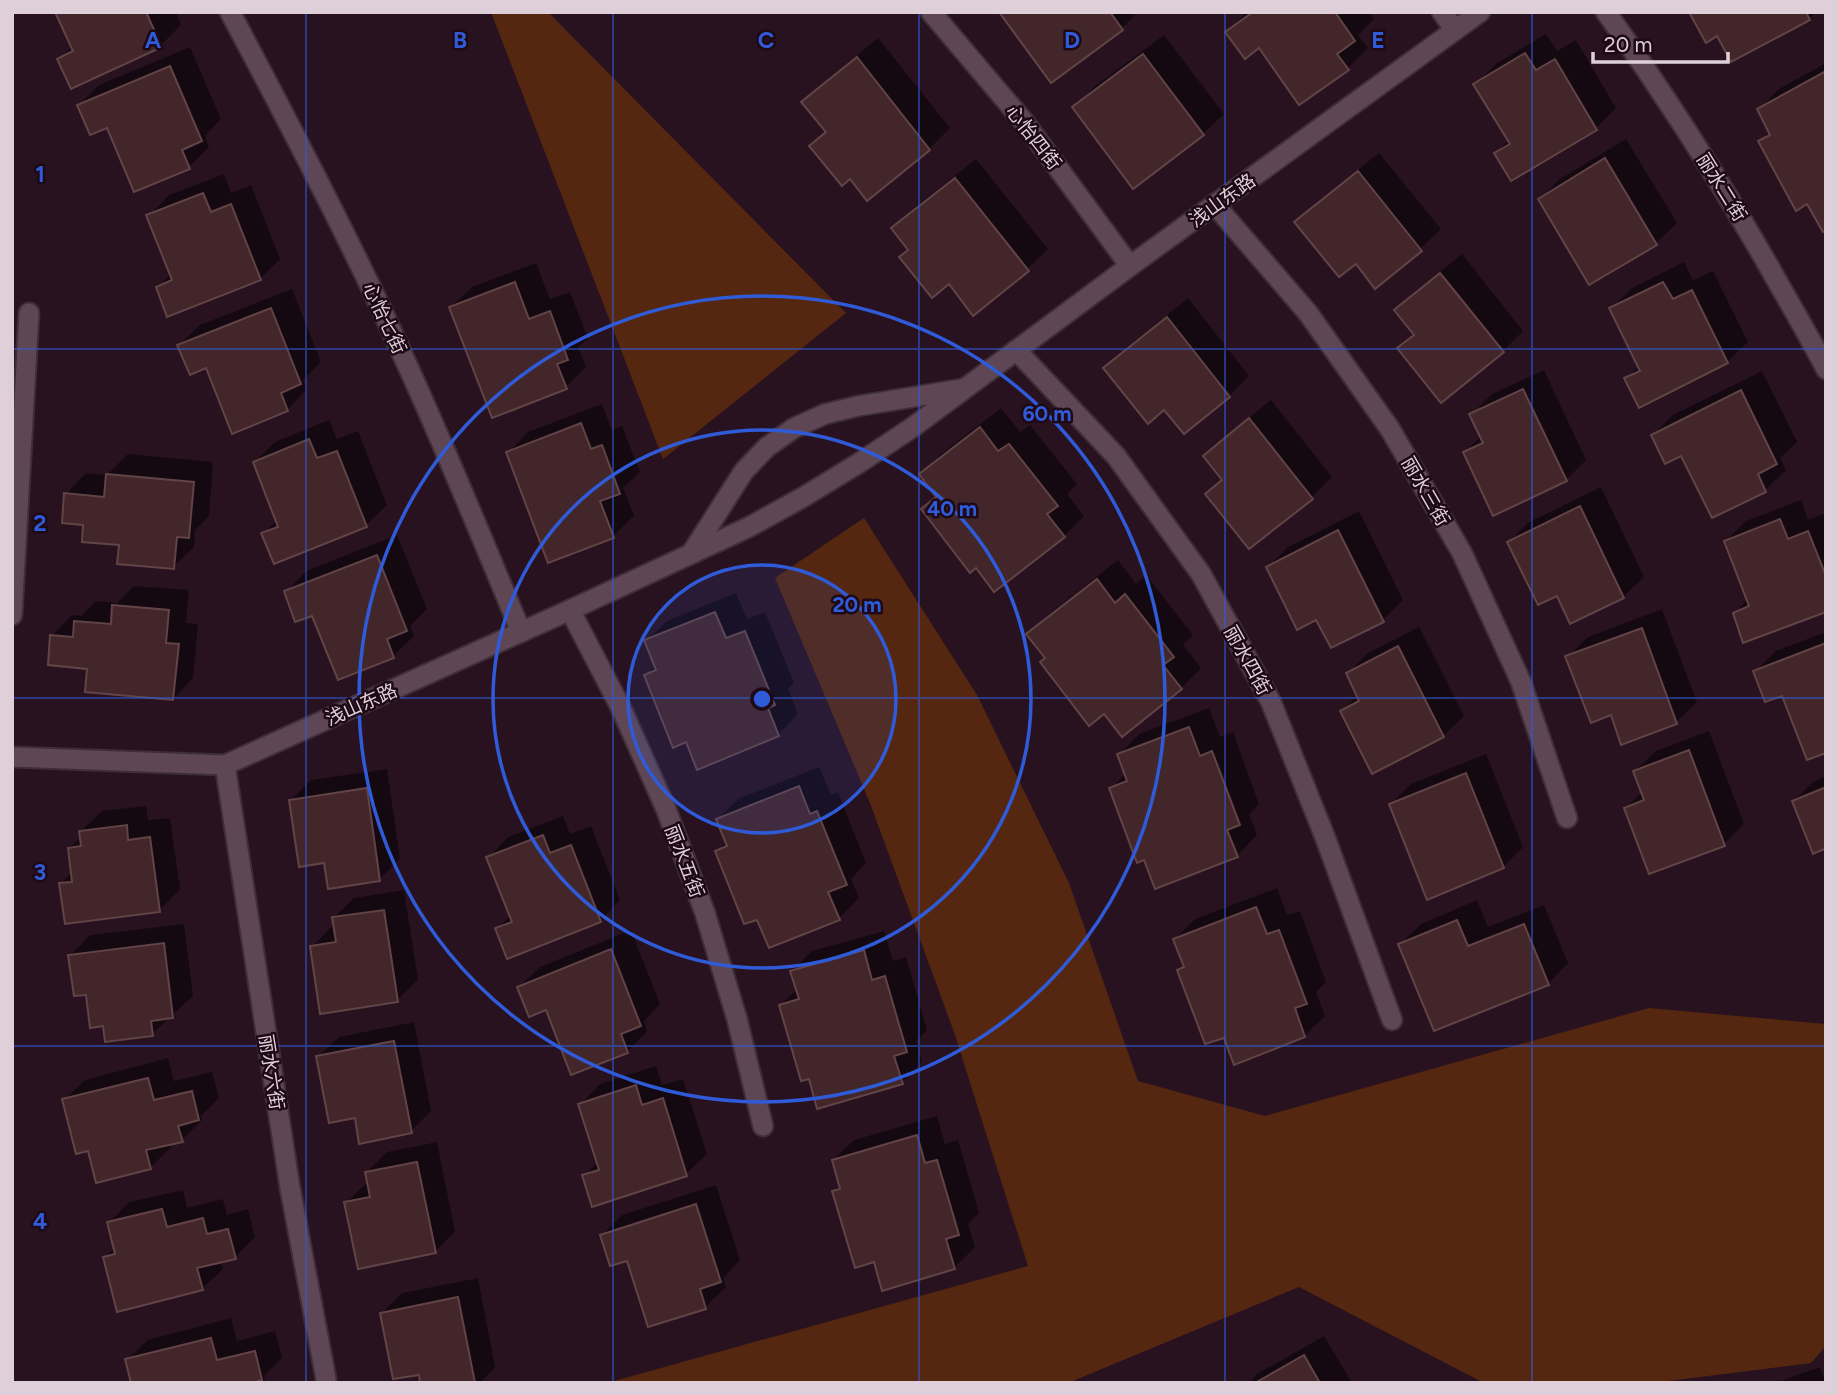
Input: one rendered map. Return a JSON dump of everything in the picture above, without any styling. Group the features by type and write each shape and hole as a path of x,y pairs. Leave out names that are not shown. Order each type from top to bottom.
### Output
{"lane":[{"name":"心怡七街","path":"230,12 376,297 451,464 521,632"},
{"name":"心怡四街","path":"931,12 1025,123 1130,266"},
{"path":"1442,12 1455,30"},
{"name":"浅山东路","path":"12,757 225,765 749,527 881,449 1480,12"},
{"name":"丽水二街","path":"1605,12 1653,79 1737,210 1826,369"},
{"name":"丽水三街","path":"1215,205 1308,313 1390,429 1462,553 1521,682 1567,818"},
{"path":"12,615 29,313"},
{"name":"丽水四街","path":"1016,350 1116,456 1202,574 1271,702 1325,837 1392,1020"},
{"name":"浅山东路","path":"691,555 744,471 767,447 794,428 836,411 964,389"},
{"name":"丽水五街","path":"570,610 626,721 666,809 705,913 737,1019 763,1126"},
{"name":"丽水六街","path":"225,765 278,1112 326,1379"}],"shaded area":[{"path":"491,12 548,12 846,313 663,459"},
{"path":"864,518 977,695 1069,883 1138,1081 1265,1116 1649,1008 1826,1024 1826,1346 1811,1363 1652,1383 1484,1383 1299,1287 1068,1383 607,1383 1028,1266 954,1032 870,803 775,578"}],"building":[{"path":"55,12 146,12 162,47 71,89 57,59 73,51"},
{"path":"999,12 1110,12 1123,30 1051,83"},
{"path":"1253,12 1335,12 1355,41 1337,54 1349,70 1299,105 1259,48 1245,59 1225,32"},
{"path":"1689,12 1806,12 1810,20 1731,62 1717,36 1706,43"},
{"path":"1525,53 1536,70 1555,59 1597,130 1511,181 1494,153 1510,144 1473,84"},
{"path":"1143,54 1204,135 1133,189 1072,107"},
{"path":"857,57 930,150 867,201 850,179 842,186 809,146 826,132 801,102"},
{"path":"170,66 202,141 182,150 190,169 134,192 107,128 90,135 77,105"},
{"path":"1826,71 1826,230 1823,232 1807,204 1796,211 1758,141 1770,135 1757,109"},
{"path":"1605,158 1657,245 1589,285 1538,199"},
{"path":"1358,171 1422,251 1375,289 1356,264 1339,277 1294,222"},
{"path":"955,178 1029,271 973,316 949,284 932,298 899,257 908,250 891,228"},
{"path":"203,193 211,212 231,204 261,280 167,317 156,287 172,280 146,215"},
{"path":"1440,273 1504,352 1441,403 1397,348 1414,335 1394,310"},
{"path":"515,282 529,319 550,311 568,360 557,364 567,389 492,418 449,307"},
{"path":"1663,282 1673,299 1692,290 1728,363 1639,408 1624,378 1640,371 1609,308"},
{"path":"271,308 301,384 281,393 288,411 232,434 206,368 190,375 177,345"},
{"path":"1167,317 1230,397 1184,434 1164,410 1148,424 1103,368"},
{"path":"1523,389 1567,481 1493,516 1463,452 1483,443 1469,414"},
{"path":"1741,390 1777,464 1758,474 1766,492 1712,518 1681,456 1665,464 1651,435"},
{"path":"1249,418 1313,499 1249,549 1205,494 1222,480 1203,456"},
{"path":"581,423 591,449 602,445 620,494 600,501 614,538 548,563 506,452"},
{"path":"980,427 998,451 1009,444 1058,506 1047,514 1065,537 994,592 976,568 970,573 921,509 936,497 919,474"},
{"path":"309,439 317,458 337,451 367,527 274,564 261,533 278,527 253,462"},
{"path":"106,474 194,482 189,538 177,537 174,569 117,564 119,545 82,542 83,525 62,523 64,493 104,497"},
{"path":"1580,506 1624,598 1570,624 1557,596 1538,605 1507,542"},
{"path":"1780,519 1788,539 1808,531 1826,576 1826,612 1743,643 1733,613 1749,606 1724,541"},
{"path":"1338,530 1384,622 1331,648 1316,620 1297,630 1266,567"},
{"path":"377,555 407,631 387,639 394,658 338,680 312,616 295,622 284,591"},
{"path":"1097,579 1115,603 1125,594 1174,657 1163,665 1182,689 1122,737 1104,714 1089,726 1040,662 1045,658 1026,634"},
{"path":"112,605 169,610 166,643 179,644 173,700 85,692 87,669 48,665 50,635 73,637 74,621 111,624"},
{"path":"715,612 726,638 745,631 775,705 768,708 779,736 697,770 686,742 673,748 644,675 656,670 644,640"},
{"path":"1642,628 1677,724 1621,745 1611,715 1591,723 1565,656"},
{"path":"1826,643 1826,753 1807,760 1782,696 1765,702 1753,671"},
{"path":"1398,646 1444,737 1372,774 1340,711 1359,701 1346,673"},
{"path":"1189,727 1200,756 1212,751 1240,825 1227,830 1238,857 1155,889 1144,860 1137,863 1109,788 1127,781 1117,754"},
{"path":"1689,750 1725,846 1649,874 1624,808 1644,800 1633,771"},
{"path":"1466,773 1504,868 1427,900 1389,804"},
{"path":"799,786 810,814 817,811 847,885 828,892 840,920 769,948 757,920 744,924 715,851 727,846 716,819"},
{"path":"1826,787 1826,853 1824,849 1813,854 1792,801"},
{"path":"367,788 380,881 328,889 324,863 299,867 289,800"},
{"path":"127,825 128,840 150,837 160,912 65,924 59,883 72,882 68,848 81,846 79,831"},
{"path":"543,835 550,853 571,845 601,922 507,959 495,928 512,922 486,857"},
{"path":"1256,907 1267,934 1279,930 1307,1004 1295,1008 1305,1037 1234,1065 1224,1038 1205,1044 1177,970 1184,967 1173,939"},
{"path":"384,910 398,1002 320,1014 310,946 336,942 332,917"},
{"path":"1457,920 1468,946 1524,924 1549,985 1434,1031 1398,944"},
{"path":"164,943 173,1018 151,1021 153,1036 105,1042 103,1026 90,1028 86,995 74,996 68,955"},
{"path":"611,949 641,1026 621,1034 628,1053 571,1075 546,1010 529,1017 517,987"},
{"path":"864,950 872,980 885,976 907,1052 894,1056 903,1084 817,1109 809,1079 801,1081 779,1005 799,999 790,971"},
{"path":"394,1041 412,1133 359,1144 355,1118 329,1123 316,1056"},
{"path":"148,1078 154,1100 192,1091 199,1120 178,1126 183,1142 146,1150 151,1169 96,1183 88,1151 76,1154 62,1099"},
{"path":"636,1085 642,1105 663,1098 687,1176 592,1207 582,1175 599,1170 578,1104"},
{"path":"917,1135 925,1163 937,1160 959,1235 946,1239 955,1269 882,1291 874,1262 855,1268 832,1191 840,1189 832,1160"},
{"path":"417,1162 436,1253 358,1269 344,1202 370,1197 365,1172"},
{"path":"696,1204 721,1282 700,1289 706,1309 648,1327 627,1261 610,1266 600,1235"},
{"path":"162,1209 167,1227 203,1218 207,1234 228,1229 236,1259 197,1268 203,1290 117,1312 103,1257 115,1254 107,1222"},
{"path":"458,1297 475,1383 420,1383 419,1375 393,1379 380,1313"},
{"path":"211,1338 217,1360 255,1351 262,1380 253,1383 131,1383 125,1359"},
{"path":"1304,1355 1320,1383 1255,1383"}]}
